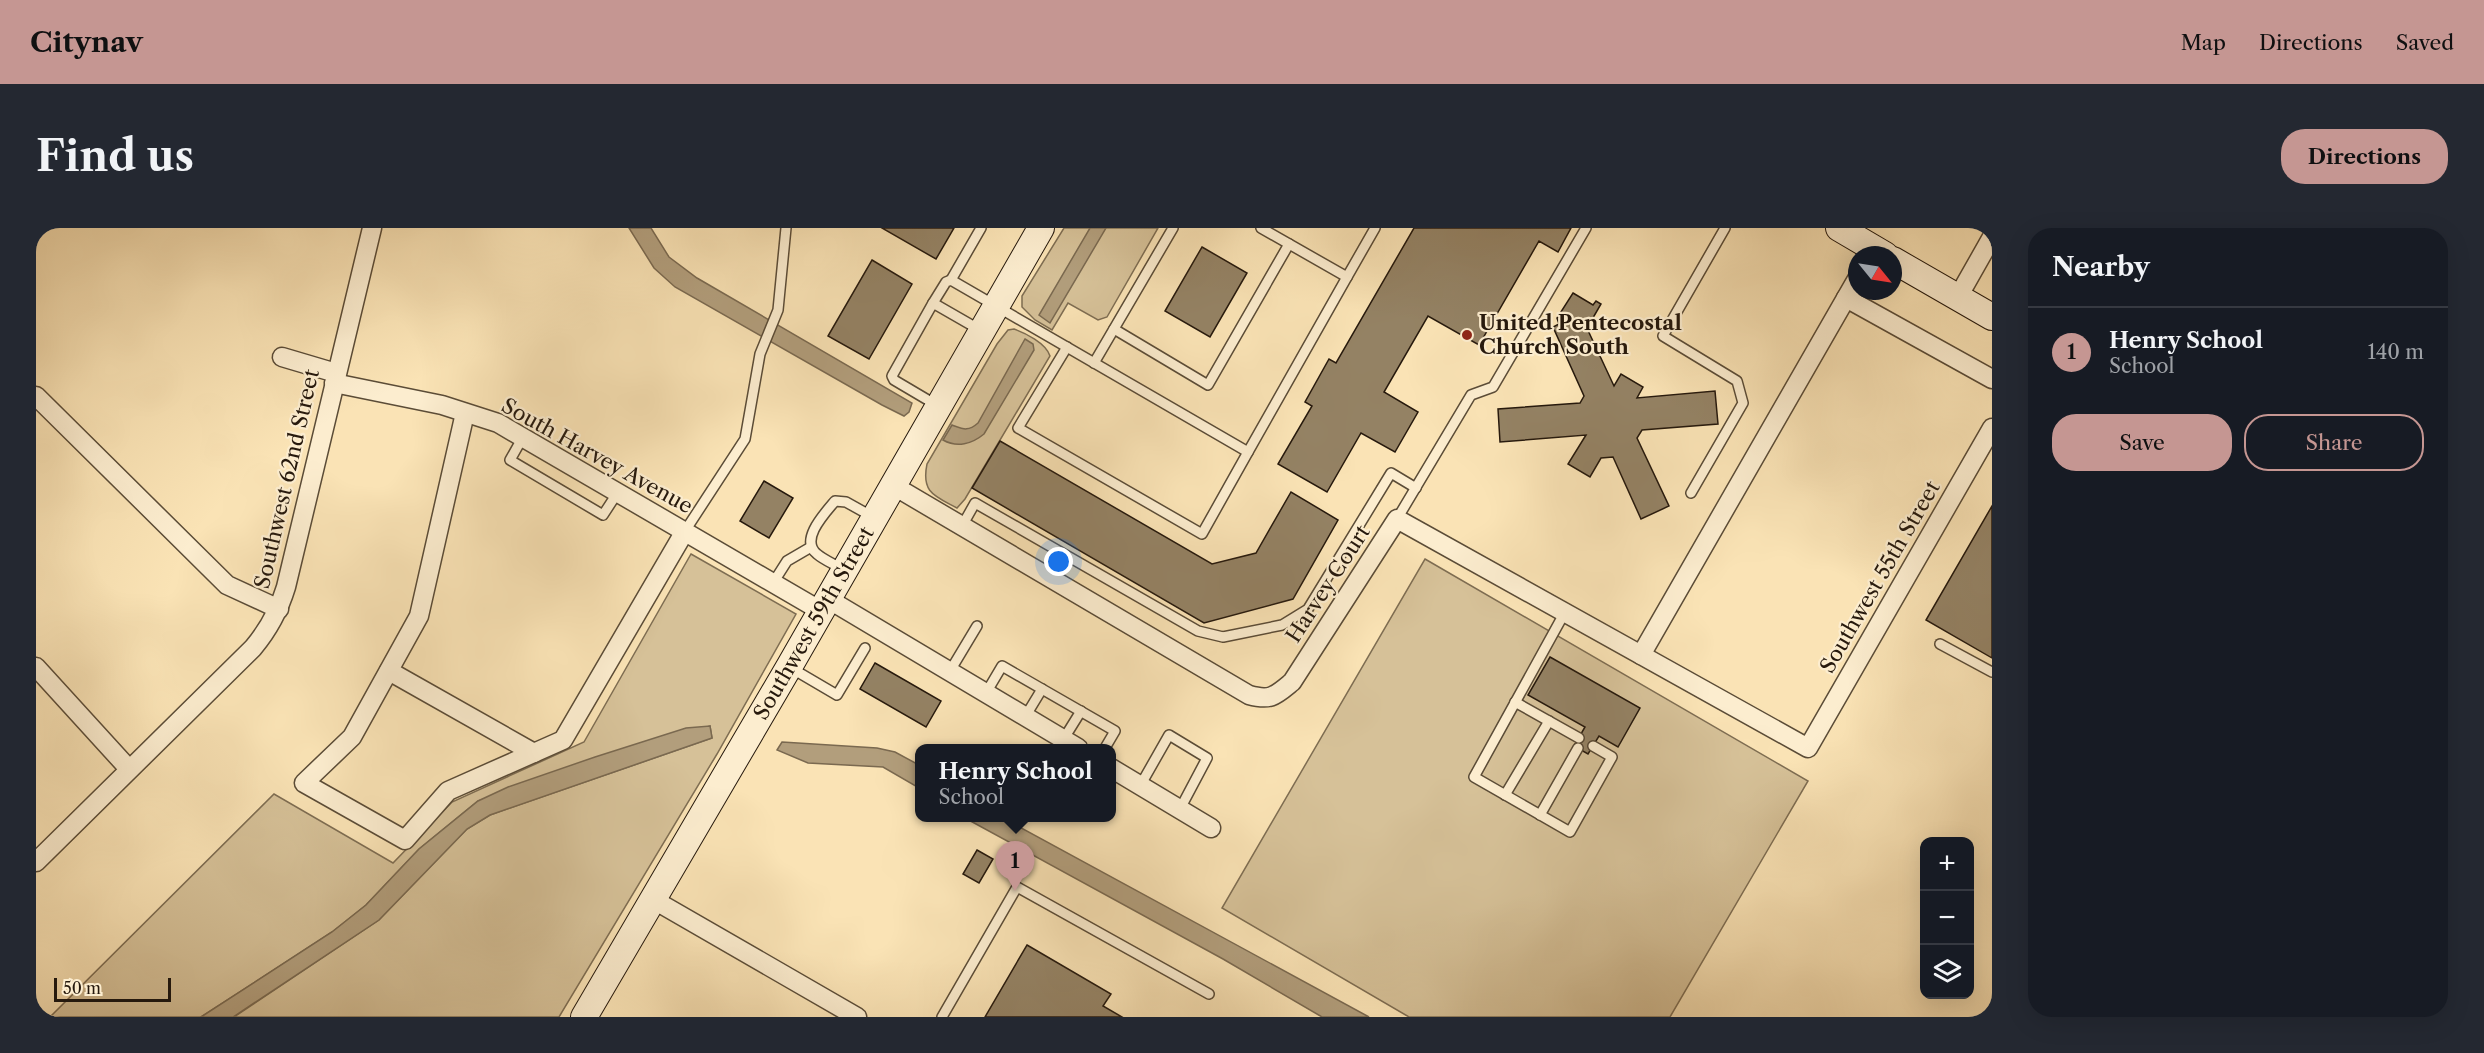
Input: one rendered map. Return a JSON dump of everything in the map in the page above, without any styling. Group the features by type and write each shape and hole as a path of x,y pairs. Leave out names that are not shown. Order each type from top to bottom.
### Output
{"main road":[{"name":"Southwest 59th Street","path":"584,1017 894,486 1041,228"},
{"path":"1839,228 1867,246"},
{"path":"1902,266 1992,317"}],"street":[{"name":"Southwest 62nd Street","path":"36,862 253,648 265,634 279,609 372,228"},
{"path":"1958,297 1992,237"},
{"path":"1641,655 1848,295"},
{"path":"1846,298 1992,379"},
{"name":"South Harvey Avenue","path":"282,357 335,378 442,405 498,423 773,583 825,605 950,671 1071,744"},
{"path":"36,396 227,585 279,609"},
{"path":"465,413 419,616 352,737 304,783 405,840 448,791 564,740 685,531"},
{"name":"Southwest 55th Street","path":"1808,748 1992,428"},
{"name":"Harvey Court","path":"894,486 1248,695 1263,699 1275,696 1292,682 1397,519 1808,748"},
{"path":"36,667 129,769"},
{"path":"390,671 534,753"},
{"path":"1116,771 1210,828"},
{"path":"654,900 857,1017"}],"lane":[{"path":"685,531 745,439 760,354 778,310 786,228"},
{"path":"939,406 894,380 892,376 933,303 946,282 951,280 981,228"},
{"path":"1094,363 1173,228"},
{"path":"1261,228 1347,277"},
{"path":"1067,347 1018,428 1202,534 1375,228"},
{"path":"1397,519 1471,395 1493,387 1586,228"},
{"path":"1691,493 1743,403 1737,381 1663,336 1725,228"},
{"path":"1114,329 1208,385 1289,244"},
{"path":"951,280 1248,452"},
{"path":"933,303 982,331"},
{"path":"523,437 510,460 603,515 618,492"},
{"path":"962,526 975,504 1198,631 1223,637 1282,626 1308,609 1391,473 1416,488"},
{"path":"844,571 815,554 811,547 812,534 819,520 835,501 846,502 875,518"},
{"path":"773,583 788,561 811,547"},
{"path":"1565,612 1474,777 1570,832 1612,757 1593,746"},
{"path":"950,671 976,626"},
{"path":"1940,644 1992,672"},
{"path":"789,667 837,695 865,648"},
{"path":"986,693 1002,666 1115,731 1107,744"},
{"path":"1025,717 1042,689"},
{"path":"1515,702 1579,738"},
{"path":"1071,744 1081,711"},
{"path":"1505,795 1549,721"},
{"path":"1140,786 1169,735 1207,758 1179,809"},
{"path":"1540,815 1578,748"},
{"path":"942,1017 1017,887 1209,994"}],"shaded area":[{"path":"629,228 651,228 669,257 697,278 912,403 909,412 904,416 882,405 675,287 654,268"},
{"path":"1064,228 1158,228 1107,317 1098,320 1068,303 1052,330 1035,320 1022,307 1022,296"},
{"path":"1090,228 1106,228 1050,323 1039,315"},
{"path":"1014,329 1040,343 1050,356 965,499 957,508 936,496 928,488 927,464 997,344 1008,330"},
{"path":"1025,339 1033,344 1034,350 984,434 964,444 954,444 943,440 952,425 965,429 978,423"},
{"path":"691,554 796,614 717,754 559,1017 234,1017 379,920 467,829 490,815 712,738 710,726 478,801 419,849 366,905 332,932 201,1017 50,1017 274,794 393,863 452,802 584,742"},
{"path":"1425,559 1808,781 1670,1017 1409,1017 1222,908"},
{"path":"710,726 712,738 490,815 467,829 379,920 233,1017 201,1017 332,932 366,905 419,849 478,801 508,787 595,757 686,728"},
{"path":"782,742 877,748 895,752 915,763 915,786 883,767 808,763 777,750"},
{"path":"972,822 1010,822 1369,1017 1322,1017 1223,959"}],"building":[{"path":"882,228 954,228 936,259"},
{"path":"1414,228 1571,228 1558,252 1539,241 1479,345 1428,316 1384,392 1418,412 1395,452 1361,433 1327,492 1278,464 1312,406 1305,402 1329,359 1336,363"},
{"path":"1202,247 1247,273 1210,337 1165,311"},
{"path":"872,260 912,284 869,359 828,336"},
{"path":"1573,293 1593,305 1596,301 1601,304 1590,323 1585,324 1614,386 1621,374 1643,387 1637,398 1715,391 1718,424 1642,430 1637,438 1669,506 1641,519 1613,457 1601,458 1590,477 1568,464 1586,435 1500,442 1498,409 1580,403 1584,396 1553,327 1559,324 1557,318"},
{"path":"1000,441 1212,564 1256,553 1291,492 1338,520 1293,599 1204,623 972,488"},
{"path":"764,481 793,498 769,538 740,521"},
{"path":"1992,506 1992,658 1926,620"},
{"path":"1550,657 1640,708 1618,747 1599,736 1588,754 1574,746 1585,727 1528,695"},
{"path":"875,663 941,701 926,727 860,689"},
{"path":"977,850 993,859 979,883 963,874"},
{"path":"1027,945 1111,994 1103,1006 1122,1017 985,1017"}],"place":[{"name":"United Pentecostal Church South","path":"1467,335"},
{"name":"Henry School","path":"1015,891"}]}
